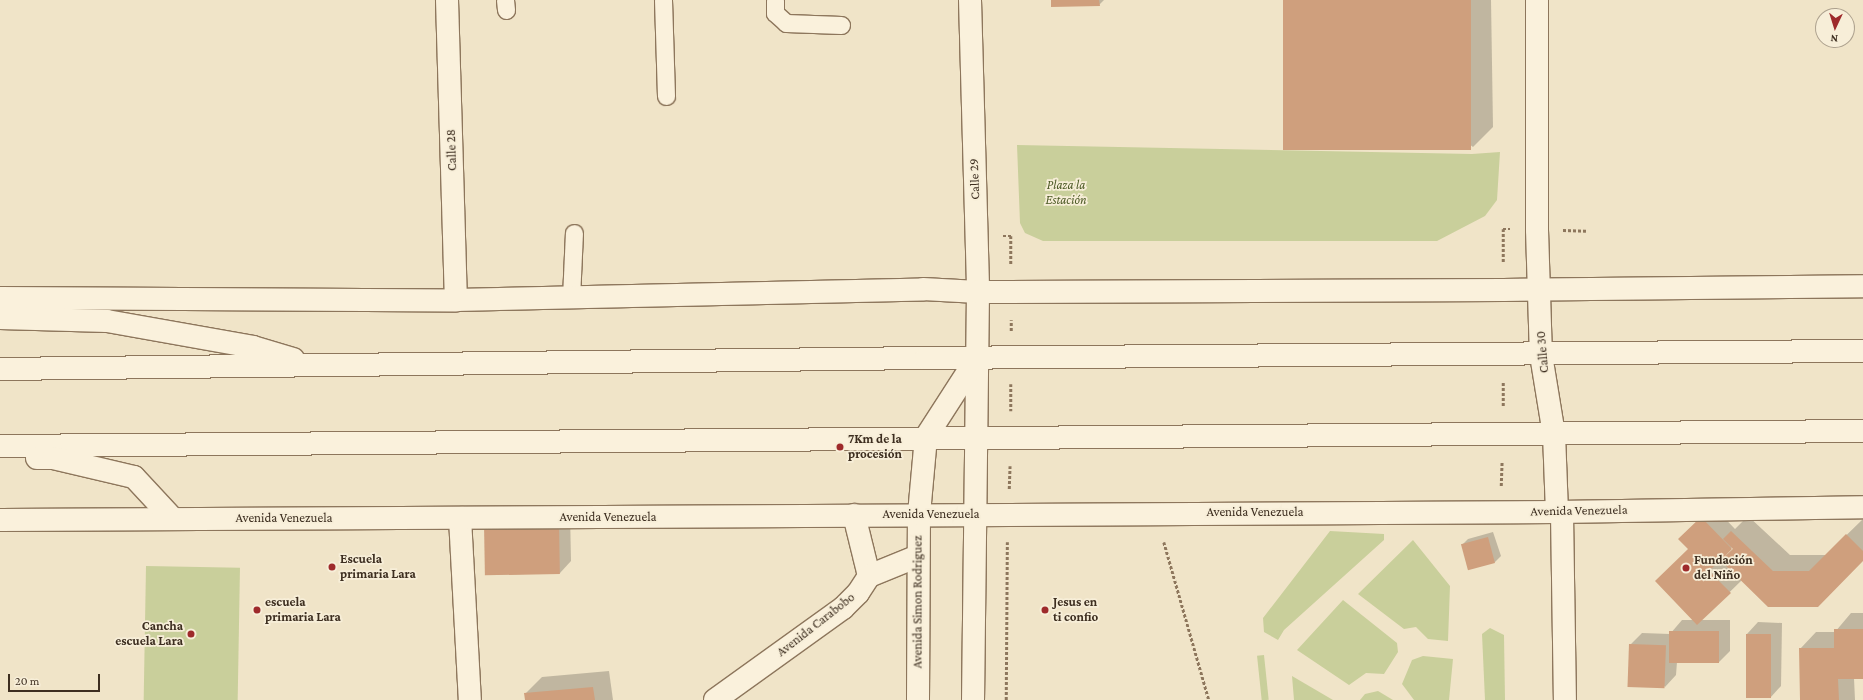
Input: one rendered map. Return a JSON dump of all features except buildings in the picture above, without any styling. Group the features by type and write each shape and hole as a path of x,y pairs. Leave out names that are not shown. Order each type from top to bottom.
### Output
{"street":[{"name":"Calle 28","path":"448,0 456,300"},
{"name":"Calle 29","path":"970,0 978,292 977,358"},
{"name":"Calle 30","path":"1536,0 1536,230 1542,355 1554,434 1557,512 1562,514 1565,700"},
{"path":"0,298 456,300 923,289 978,292 1539,290 1863,286"},
{"path":"0,318 108,320 253,347 313,366"},
{"path":"0,369 977,358 1863,352"},
{"path":"973,700 977,358"},
{"name":"Avenida Simon Rodriguez","path":"918,700 919,514 926,437 977,358"},
{"path":"0,446 926,437 1863,431"},
{"path":"0,457 53,458 134,477 173,519"},
{"name":"Avenida Venezuela","path":"0,520 460,518 974,513 1557,512 1863,507"},
{"path":"854,515 869,576 918,556"},
{"path":"460,518 470,700"},
{"name":"Avenida Carabobo","path":"716,700 843,608 858,593 869,576"}],"lane":[{"path":"663,0 666,96"},
{"path":"775,0 775,13 786,23 841,25"},
{"path":"571,298 574,233"}],"path":[{"path":"1006,700 1007,535"},
{"path":"1163,537 1209,700"}],"green space":[{"name":"Plaza la Estación","path":"1017,145 1472,154 1500,152 1497,200 1485,216 1437,241 1043,241 1025,233 1020,223"},
{"path":"1330,531 1384,534 1384,540 1284,630 1278,640 1264,632 1263,618"},
{"path":"1413,540 1450,586 1448,641 1428,639 1416,627 1404,629 1358,594"},
{"name":"Cancha escuela Lara","path":"146,566 240,568 238,700 144,700"},
{"path":"1343,600 1397,643 1398,652 1384,674 1366,673 1349,685 1297,650"},
{"path":"1490,628 1504,635 1505,700 1485,700 1482,634"},
{"path":"1264,655 1269,700 1262,700 1257,656"},
{"path":"1423,656 1453,659 1449,700 1414,700 1402,684 1412,660"},
{"path":"1292,676 1333,700 1294,700"},
{"path":"1378,691 1393,700 1360,700 1365,694"}],"place":[{"name":"7Km de la procesión","path":"840,447"},
{"name":"Escuela primaria Lara","path":"332,567"},
{"name":"Fundación del Niño","path":"1686,568"},
{"name":"escuela primaria Lara","path":"257,610"},
{"name":"Jesus en ti confio","path":"1045,610"},
{"name":"Cancha escuela Lara","path":"191,634"}]}
